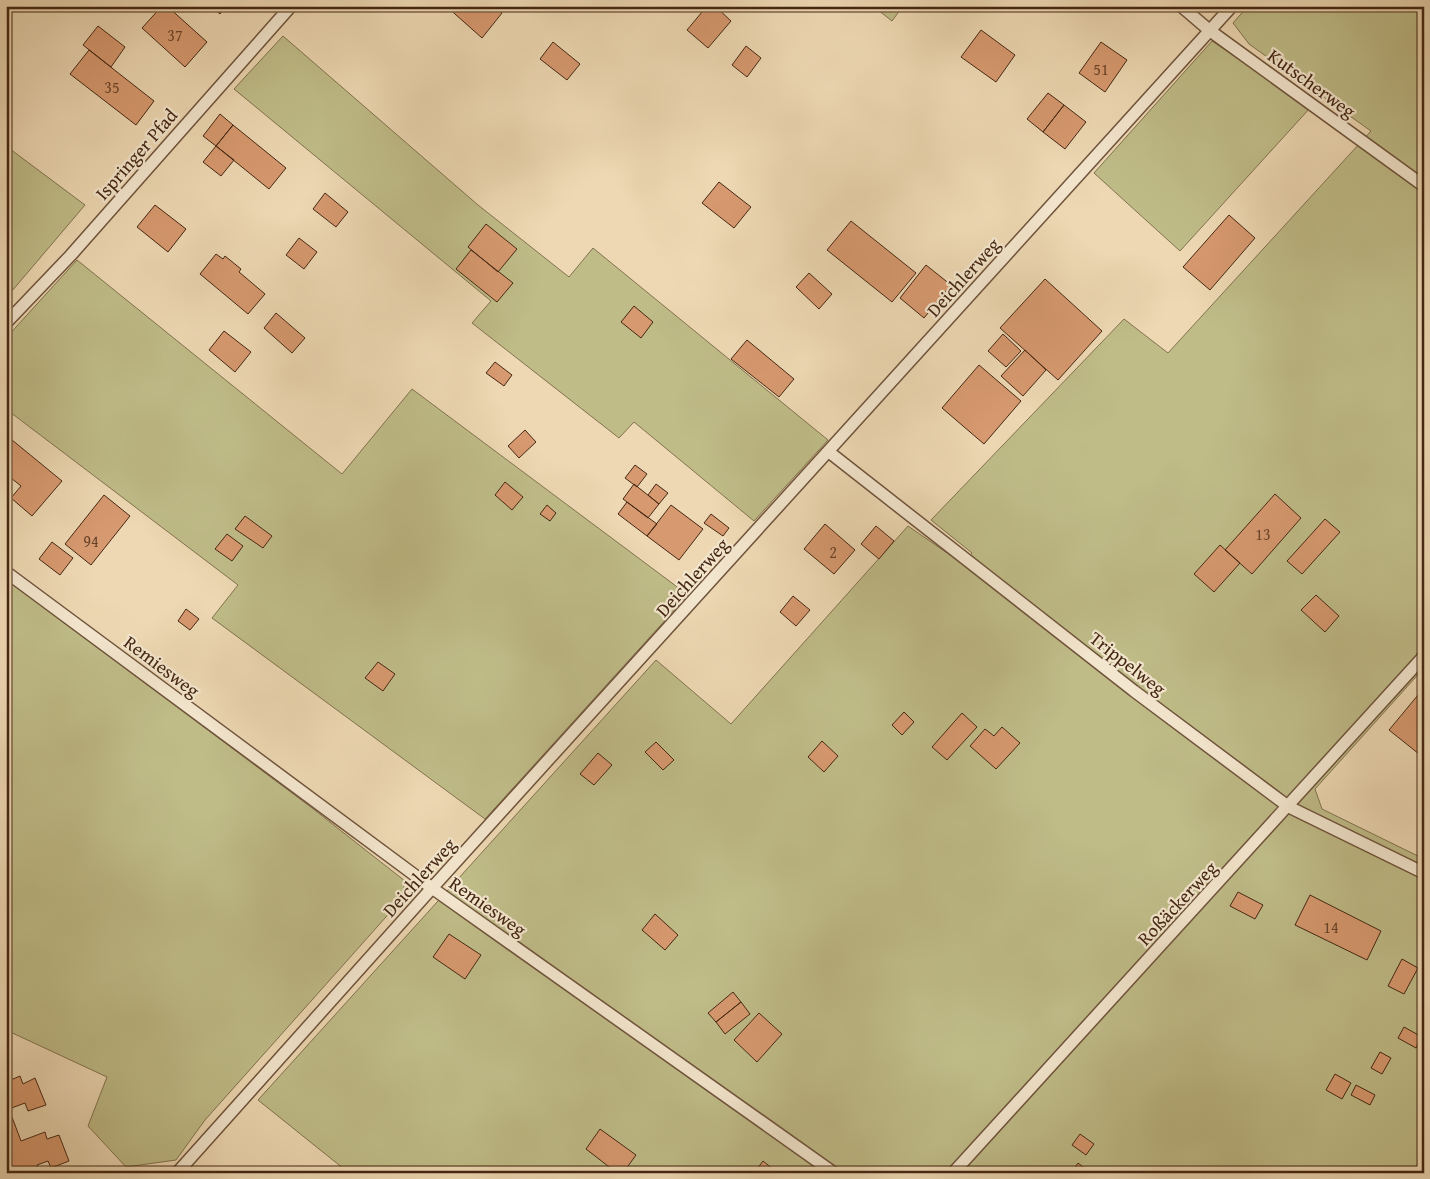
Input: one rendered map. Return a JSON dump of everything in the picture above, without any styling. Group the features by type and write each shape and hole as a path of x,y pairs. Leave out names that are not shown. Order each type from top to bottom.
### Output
{"lane":[{"name":"Ispringer Pfad","path":"6,323 71,255 291,6"},
{"name":"Kutscherweg","path":"1181,6 1209,30 1424,186"},
{"name":"Deichlerweg","path":"180,1172 432,888 1232,6"},
{"name":"Trippelweg","path":"829,452 1134,691 1289,806 1424,873"},
{"name":"Remiesweg","path":"6,572 432,888 834,1173"},
{"name":"Roßäckerweg","path":"954,1173 1424,656"}],"shaded area":[{"path":"873,6 903,6 892,21"},
{"path":"1248,6 1424,6 1424,668 1315,789 1322,809 1424,859 1424,1173 349,1173 258,1100 656,660 731,724 908,526 963,564 972,553 931,520 1124,319 1168,353 1371,131 1249,44 1233,23"},
{"path":"283,36 478,205 569,277 593,248 828,440 754,521 634,422 619,438 472,323 491,301 234,89"},
{"path":"1212,41 1310,108 1180,251 1094,173"},
{"path":"6,146 85,205 6,298"},
{"path":"77,260 342,474 412,389 688,595 485,819 212,618 238,585 6,409 6,338"},
{"path":"6,579 312,808 405,881 402,899 205,1120 176,1160 126,1167 88,1126 107,1077 6,1030"}],"building":[{"path":"162,6 167,6 207,42 185,67 142,28"},
{"path":"211,6 226,6 220,14"},
{"path":"446,6 493,6 502,13 482,38"},
{"path":"707,6 715,6 731,21 708,48 687,30"},
{"path":"98,26 125,47 111,67 83,45"},
{"path":"981,30 1015,55 996,82 961,57"},
{"path":"553,42 580,64 567,80 540,59"},
{"path":"1101,42 1127,60 1105,92 1079,73"},
{"path":"746,46 761,58 747,77 732,65"},
{"path":"89,50 154,101 136,125 70,74"},
{"path":"1048,93 1064,105 1043,132 1027,119"},
{"path":"1064,105 1086,122 1065,149 1043,132"},
{"path":"220,114 233,125 216,146 203,136"},
{"path":"233,125 286,168 269,189 216,146"},
{"path":"216,146 234,160 221,176 203,162"},
{"path":"719,182 751,207 734,228 702,203"},
{"path":"325,193 348,212 336,227 313,209"},
{"path":"155,205 186,229 168,252 137,227"},
{"path":"1229,215 1255,238 1210,290 1183,267"},
{"path":"851,221 916,273 892,302 827,250"},
{"path":"486,224 517,249 498,272 468,247"},
{"path":"299,238 317,252 304,269 286,255"},
{"path":"471,250 513,283 497,302 456,269"},
{"path":"216,254 223,259 225,256 241,269 239,272 265,294 248,314 200,274"},
{"path":"926,265 951,285 924,318 900,298"},
{"path":"809,273 832,294 819,309 796,287"},
{"path":"1045,279 1102,331 1058,380 1000,328"},
{"path":"634,306 653,322 641,338 621,322"},
{"path":"276,313 305,338 292,353 264,328"},
{"path":"224,331 251,352 235,372 209,350"},
{"path":"1003,334 1021,351 1006,367 988,351"},
{"path":"747,340 794,379 779,397 731,359"},
{"path":"1025,350 1046,370 1023,396 1001,376"},
{"path":"495,362 512,375 504,386 486,373"},
{"path":"979,365 1021,401 984,444 942,408"},
{"path":"525,430 536,442 519,458 508,446"},
{"path":"6,435 62,481 32,516 11,498 21,486 6,474"},
{"path":"635,465 647,474 637,487 625,478"},
{"path":"505,482 523,497 512,510 495,495"},
{"path":"634,484 659,504 648,518 623,499"},
{"path":"656,484 668,493 659,504 648,495"},
{"path":"1275,494 1301,518 1252,574 1225,550"},
{"path":"104,495 130,516 91,565 65,544"},
{"path":"627,502 657,524 647,536 618,514"},
{"path":"547,505 556,513 550,521 540,514"},
{"path":"671,505 703,529 679,560 647,536"},
{"path":"711,514 729,528 723,536 704,523"},
{"path":"245,516 272,536 263,548 235,529"},
{"path":"1325,519 1340,532 1302,574 1287,561"},
{"path":"825,524 855,550 834,574 804,549"},
{"path":"876,526 894,541 879,559 861,544"},
{"path":"227,534 243,546 232,561 215,549"},
{"path":"52,542 73,558 60,575 39,559"},
{"path":"1220,545 1240,563 1214,592 1194,574"},
{"path":"1316,595 1339,616 1325,632 1301,610"},
{"path":"793,596 810,610 796,626 780,612"},
{"path":"186,609 199,619 190,630 178,621"},
{"path":"378,662 395,674 383,691 365,678"},
{"path":"1424,690 1424,758 1389,730"},
{"path":"904,712 914,722 902,735 892,725"},
{"path":"962,713 977,727 947,760 932,747"},
{"path":"1002,727 1020,743 996,769 970,746 985,729 994,736"},
{"path":"822,741 838,756 824,772 808,757"},
{"path":"656,742 674,760 663,770 645,752"},
{"path":"598,753 612,765 594,785 580,774"},
{"path":"1238,892 1263,905 1255,919 1230,906"},
{"path":"1310,895 1381,931 1367,960 1295,925"},
{"path":"655,914 678,935 665,950 642,930"},
{"path":"449,934 481,955 465,979 433,957"},
{"path":"1402,959 1418,968 1404,994 1388,986"},
{"path":"733,992 741,1002 716,1022 708,1013"},
{"path":"741,1002 750,1014 725,1034 716,1022"},
{"path":"759,1013 782,1034 757,1062 734,1040"},
{"path":"1404,1027 1422,1037 1416,1048 1398,1038"},
{"path":"1380,1052 1391,1058 1382,1074 1371,1068"},
{"path":"1335,1074 1351,1083 1342,1099 1326,1090"},
{"path":"20,1076 23,1084 35,1078 46,1105 28,1111 25,1103 9,1109 21,1141 45,1132 47,1139 59,1135 69,1161 51,1168 48,1161 37,1165 40,1173 6,1173 6,1082"},
{"path":"1356,1085 1375,1095 1370,1105 1351,1095"},
{"path":"600,1129 636,1155 623,1173 617,1173 586,1149"},
{"path":"1080,1134 1094,1144 1086,1155 1072,1145"},
{"path":"763,1161 778,1173 754,1173"},
{"path":"1078,1163 1087,1170 1086,1173 1071,1173"}]}
